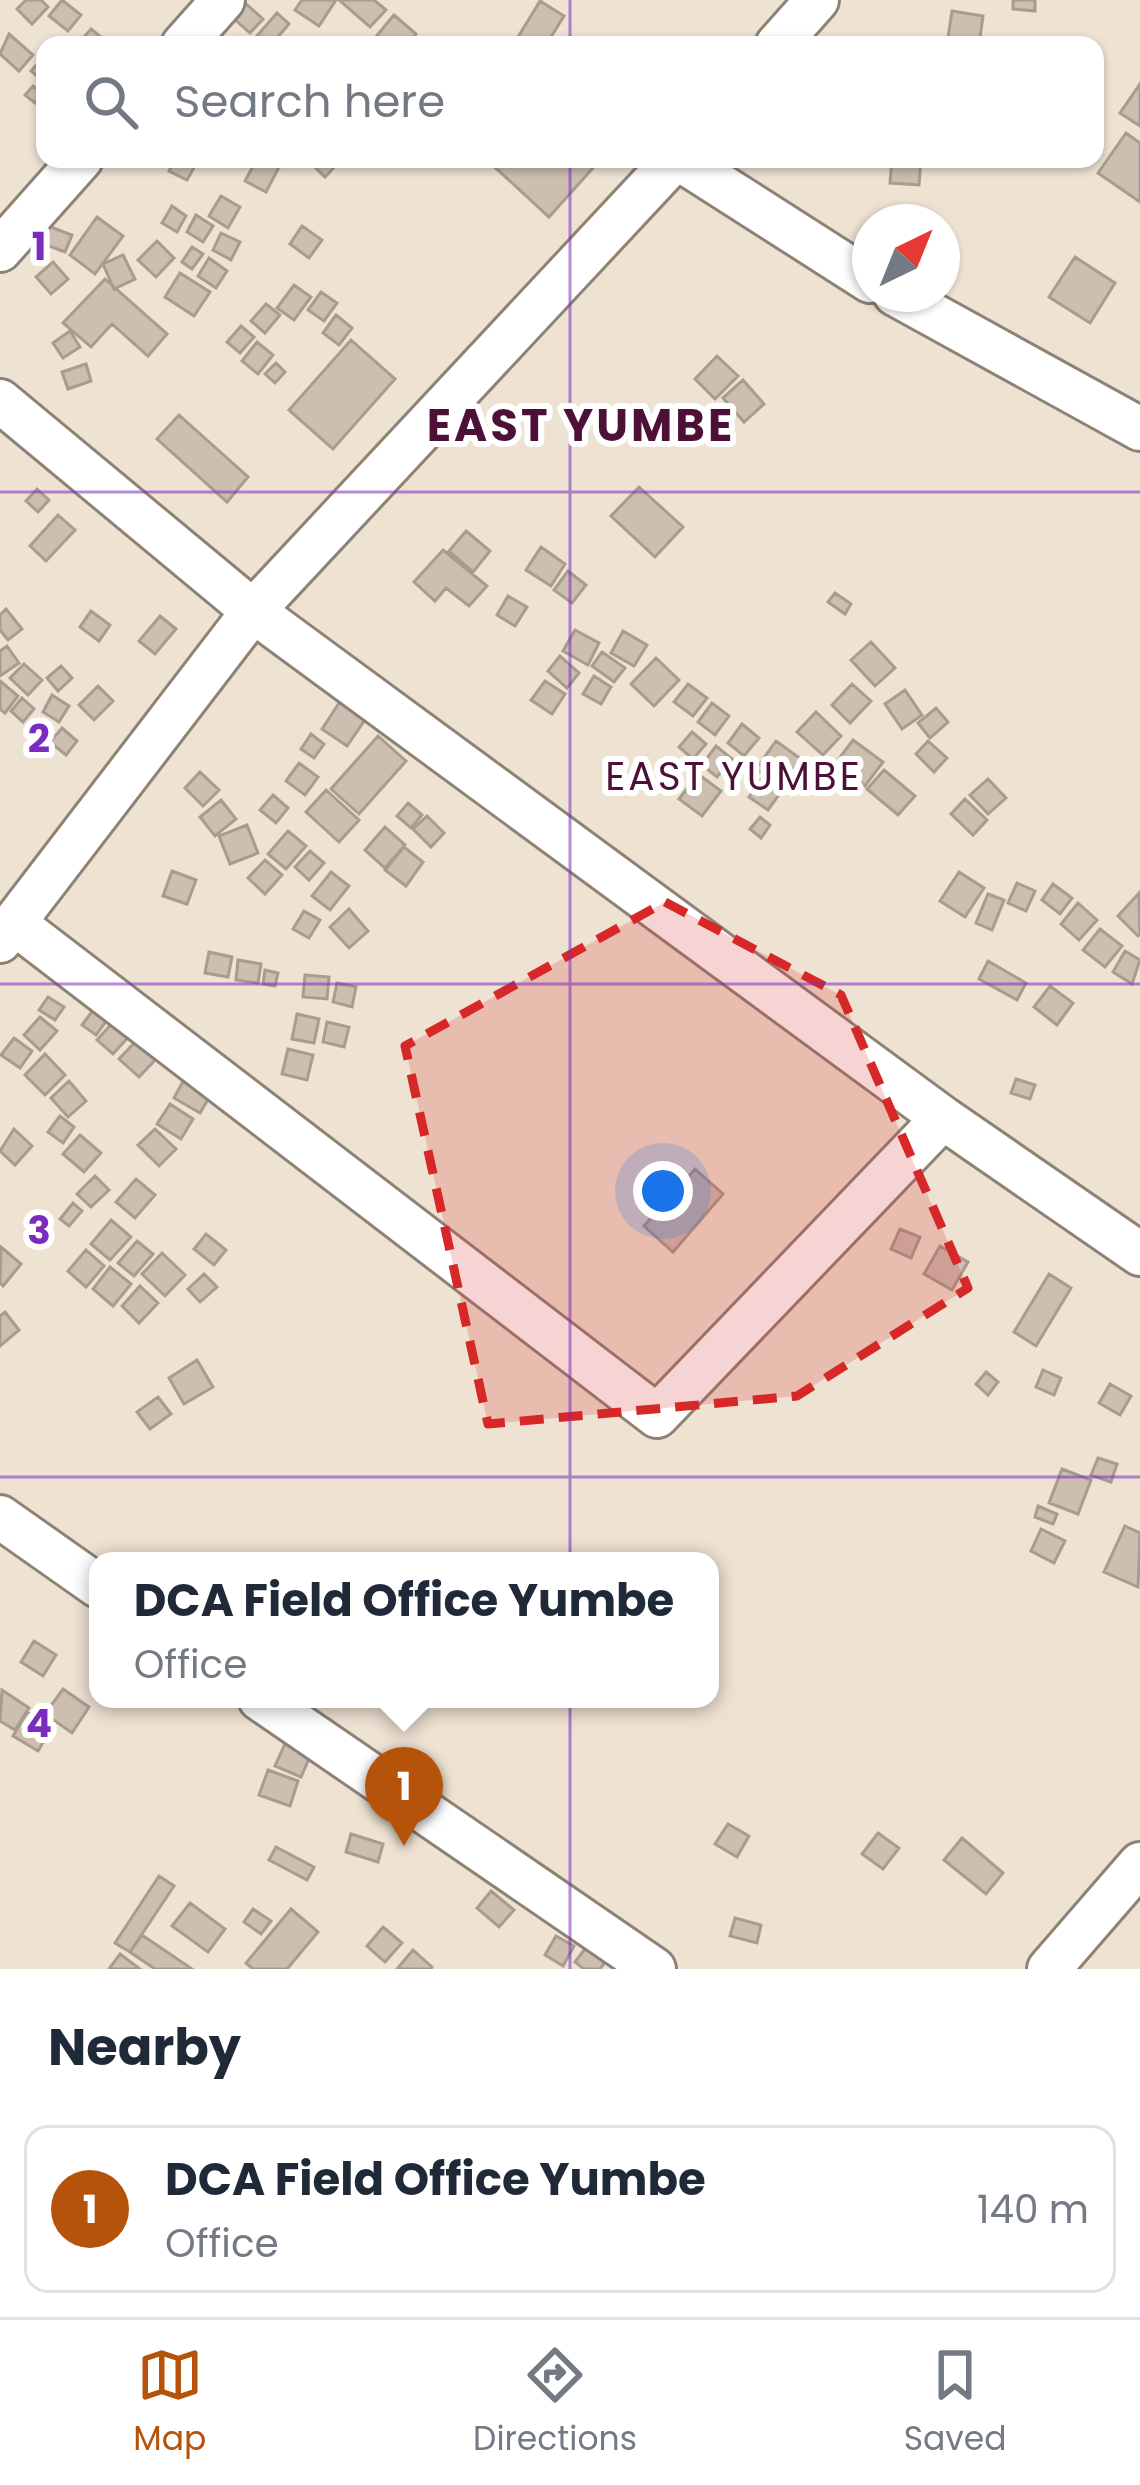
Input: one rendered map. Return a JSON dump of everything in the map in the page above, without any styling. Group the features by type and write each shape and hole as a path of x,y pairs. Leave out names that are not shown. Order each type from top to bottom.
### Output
{"street":[{"path":"191,36 224,0"},
{"path":"785,36 817,0"},
{"path":"0,250 73,168"},
{"path":"669,168 253,611 7,932 657,1416 943,1118"},
{"path":"691,168 852,270"},
{"path":"928,312 1140,429"},
{"path":"0,401 253,611 943,1118 1140,1254"},
{"path":"0,1517 89,1580"},
{"path":"273,1708 654,1969"},
{"path":"1049,1969 1140,1864"}],"highlighted area":[{"path":"665,902 841,995 968,1288 797,1396 488,1424 405,1046"}],"building":[{"path":"26,0 41,0 48,7 32,24 17,9"},
{"path":"62,0 81,15 68,31 49,16"},
{"path":"302,0 336,0 319,26 295,10"},
{"path":"339,0 374,0 386,10 370,27"},
{"path":"1013,0 1035,0 1035,11 1013,9"},
{"path":"540,1 564,16 552,36 519,36"},
{"path":"245,3 263,19 250,33 232,17"},
{"path":"952,11 983,16 980,36 948,36"},
{"path":"277,13 289,24 279,36 257,36"},
{"path":"394,15 416,34 414,36 376,36"},
{"path":"9,34 33,55 19,71 0,54"},
{"path":"1140,84 1140,126 1120,113"},
{"path":"33,86 36,102 35,103 25,95"},
{"path":"1126,133 1140,143 1140,202 1098,173"},
{"path":"171,168 194,168 187,180"},
{"path":"252,168 278,168 266,192 245,181"},
{"path":"496,168 593,168 549,217"},
{"path":"891,168 920,168 919,185 890,183"},
{"path":"221,196 240,207 228,228 209,216"},
{"path":"172,206 186,216 177,232 162,223"},
{"path":"196,215 213,226 203,242 187,232"},
{"path":"97,217 123,236 95,274 70,255"},
{"path":"48,226 72,235 65,252 41,243"},
{"path":"302,226 322,240 309,258 290,244"},
{"path":"221,233 240,242 231,260 213,250"},
{"path":"157,241 174,258 156,277 138,260"},
{"path":"192,247 203,254 192,269 182,262"},
{"path":"123,255 135,279 114,289 103,264"},
{"path":"1075,257 1115,283 1090,323 1049,297"},
{"path":"209,258 227,271 216,288 198,276"},
{"path":"53,262 68,279 51,294 36,277"},
{"path":"180,273 210,292 194,316 165,297"},
{"path":"105,279 167,334 148,356 112,324 91,347 63,323"},
{"path":"294,285 311,297 294,320 277,308"},
{"path":"321,292 337,303 324,321 308,310"},
{"path":"266,304 280,315 265,333 251,321"},
{"path":"336,315 352,328 339,345 323,333"},
{"path":"241,326 254,337 240,353 227,342"},
{"path":"70,331 80,347 63,358 53,343"},
{"path":"351,340 395,379 333,449 289,410"},
{"path":"257,342 273,355 258,374 242,361"},
{"path":"717,356 738,376 715,399 695,379"},
{"path":"276,363 285,372 275,383 265,374"},
{"path":"86,364 91,381 68,389 62,372"},
{"path":"743,380 764,404 744,422 723,398"},
{"path":"179,415 248,477 227,502 157,439"},
{"path":"639,487 683,527 655,557 611,516"},
{"path":"37,489 49,500 38,512 26,501"},
{"path":"58,515 75,530 46,561 30,546"},
{"path":"466,531 490,551 473,572 449,551"},
{"path":"541,547 565,564 551,586 526,570"},
{"path":"443,550 487,586 469,606 446,588 435,601 414,582"},
{"path":"568,571 586,585 572,603 554,590"},
{"path":"835,593 851,604 845,614 828,602"},
{"path":"508,596 527,607 515,626 497,615"},
{"path":"6,609 22,629 8,640 0,630 0,615"},
{"path":"91,611 110,625 99,641 80,627"},
{"path":"160,616 176,629 155,654 139,641"},
{"path":"575,630 599,643 588,665 563,651"},
{"path":"623,631 647,645 634,666 611,653"},
{"path":"871,642 895,668 875,686 851,660"},
{"path":"7,646 19,663 0,676 0,651"},
{"path":"602,652 625,668 614,682 592,666"},
{"path":"560,656 579,673 567,688 548,671"},
{"path":"656,658 679,680 654,706 631,684"},
{"path":"24,664 42,680 28,695 10,678"},
{"path":"61,666 72,678 58,691 47,678"},
{"path":"594,676 611,687 601,704 583,694"},
{"path":"0,681 18,696 5,713 0,709"},
{"path":"545,681 565,694 552,714 531,700"},
{"path":"688,684 707,698 693,716 674,702"},
{"path":"852,684 871,701 850,723 832,705"},
{"path":"98,686 113,701 94,720 79,705"},
{"path":"905,690 922,715 902,729 885,704"},
{"path":"52,695 69,706 59,722 43,712"},
{"path":"22,698 34,709 23,722 11,711"},
{"path":"341,700 367,717 347,746 322,729"},
{"path":"712,703 729,716 715,735 698,722"},
{"path":"936,708 948,722 930,738 918,723"},
{"path":"816,712 841,736 823,755 797,732"},
{"path":"742,724 759,738 744,756 728,743"},
{"path":"62,728 77,741 66,755 50,742"},
{"path":"692,732 706,744 693,759 679,747"},
{"path":"311,734 324,744 314,758 301,749"},
{"path":"378,736 406,761 359,814 331,789"},
{"path":"853,740 883,762 865,786 835,764"},
{"path":"776,741 801,759 782,786 756,769"},
{"path":"928,741 947,758 934,772 916,754"},
{"path":"716,746 732,759 717,777 702,765"},
{"path":"299,763 318,777 305,795 286,781"},
{"path":"884,770 915,796 898,815 867,789"},
{"path":"200,772 219,790 203,806 185,788"},
{"path":"698,774 721,791 702,816 679,799"},
{"path":"761,779 781,792 768,810 749,797"},
{"path":"988,779 1006,798 988,814 970,795"},
{"path":"326,790 359,820 339,842 306,812"},
{"path":"273,795 288,808 276,823 260,810"},
{"path":"965,799 987,820 973,835 951,814"},
{"path":"221,800 236,819 215,836 200,817"},
{"path":"408,803 422,815 411,828 397,816"},
{"path":"427,816 444,833 431,847 413,829"},
{"path":"760,817 770,825 761,838 750,829"},
{"path":"247,825 258,853 230,864 219,836"},
{"path":"385,827 405,845 385,868 365,850"},
{"path":"288,831 306,846 286,869 268,854"},
{"path":"404,847 423,862 406,886 385,870"},
{"path":"310,851 324,863 309,880 295,867"},
{"path":"265,860 282,875 265,894 248,878"},
{"path":"172,871 196,880 187,904 163,896"},
{"path":"331,872 349,886 330,910 312,896"},
{"path":"959,872 984,888 965,917 940,901"},
{"path":"1017,883 1035,891 1026,911 1008,903"},
{"path":"1053,884 1072,898 1060,914 1042,900"},
{"path":"1139,893 1140,934 1138,936 1118,916"},
{"path":"988,894 1004,900 992,930 976,923"},
{"path":"1078,903 1097,920 1079,940 1061,924"},
{"path":"349,909 368,931 349,948 330,927"},
{"path":"304,911 320,920 309,938 293,929"},
{"path":"1100,929 1122,946 1105,967 1083,950"},
{"path":"1125,951 1140,960 1132,984 1113,972"},
{"path":"209,952 232,957 228,977 205,973"},
{"path":"238,960 261,964 258,983 236,980"},
{"path":"988,961 1026,983 1017,1000 979,979"},
{"path":"265,970 278,973 275,986 263,984"},
{"path":"305,975 329,977 327,999 303,997"},
{"path":"337,983 356,987 352,1007 333,1002"},
{"path":"1050,986 1073,1003 1057,1025 1034,1007"},
{"path":"48,997 64,1007 55,1020 39,1010"},
{"path":"96,1006 110,1016 96,1035 82,1025"},
{"path":"297,1014 319,1019 314,1043 292,1039"},
{"path":"40,1017 57,1031 40,1050 24,1035"},
{"path":"116,1019 132,1033 113,1054 97,1040"},
{"path":"327,1022 349,1027 344,1047 323,1042"},
{"path":"14,1038 32,1051 20,1068 1,1055"},
{"path":"137,1040 157,1058 139,1077 119,1059"},
{"path":"288,1049 313,1055 307,1080 282,1074"},
{"path":"45,1054 65,1075 45,1095 25,1075"},
{"path":"186,1076 213,1091 200,1113 174,1098"},
{"path":"1016,1079 1035,1085 1030,1099 1011,1093"},
{"path":"69,1081 86,1101 68,1117 51,1098"},
{"path":"170,1104 193,1119 181,1139 157,1124"},
{"path":"60,1116 74,1127 63,1143 48,1132"},
{"path":"14,1129 32,1146 15,1165 0,1151"},
{"path":"155,1129 176,1149 159,1166 138,1145"},
{"path":"80,1135 101,1153 84,1172 63,1154"},
{"path":"695,1169 723,1194 673,1252 644,1226"},
{"path":"95,1176 109,1190 91,1207 77,1194"},
{"path":"136,1179 155,1195 135,1218 116,1202"},
{"path":"73,1203 82,1211 69,1226 60,1219"},
{"path":"111,1220 131,1237 110,1260 91,1244"},
{"path":"900,1229 920,1237 911,1258 891,1249"},
{"path":"206,1234 226,1250 214,1265 194,1249"},
{"path":"137,1241 153,1254 134,1276 118,1263"},
{"path":"940,1246 968,1262 952,1290 924,1274"},
{"path":"1,1247 21,1264 3,1286 0,1283"},
{"path":"86,1250 104,1266 86,1287 68,1271"},
{"path":"162,1253 185,1275 165,1296 142,1274"},
{"path":"110,1267 131,1284 113,1306 93,1289"},
{"path":"204,1274 217,1287 200,1302 188,1289"},
{"path":"1049,1274 1071,1288 1036,1346 1014,1332"},
{"path":"140,1286 158,1303 139,1323 122,1306"},
{"path":"5,1312 19,1330 0,1346 0,1316"},
{"path":"197,1360 213,1387 184,1404 169,1378"},
{"path":"1043,1370 1061,1378 1054,1395 1036,1387"},
{"path":"986,1372 998,1382 988,1395 976,1384"},
{"path":"1110,1384 1131,1396 1120,1415 1099,1403"},
{"path":"158,1397 171,1414 150,1429 137,1412"},
{"path":"1098,1458 1117,1464 1111,1482 1091,1475"},
{"path":"1062,1469 1091,1480 1078,1514 1049,1503"},
{"path":"1038,1506 1057,1514 1053,1524 1035,1517"},
{"path":"1125,1526 1140,1533 1138,1587 1104,1572"},
{"path":"1041,1529 1065,1541 1054,1563 1031,1551"},
{"path":"34,1641 56,1655 43,1676 21,1662"},
{"path":"63,1689 89,1707 72,1733 45,1714"},
{"path":"2,1690 29,1708 15,1730 0,1721"},
{"path":"27,1712 52,1727 38,1751 13,1736"},
{"path":"289,1735 314,1747 301,1777 275,1766"},
{"path":"268,1770 298,1781 290,1806 259,1795"},
{"path":"728,1824 749,1836 737,1857 715,1844"},
{"path":"878,1833 899,1848 883,1869 862,1854"},
{"path":"351,1834 383,1844 378,1862 346,1852"},
{"path":"962,1838 1003,1873 986,1894 944,1860"},
{"path":"276,1847 314,1867 307,1880 269,1860"},
{"path":"159,1876 174,1886 130,1952 115,1943"},
{"path":"491,1891 514,1910 499,1927 477,1908"},
{"path":"190,1903 225,1929 208,1952 172,1926"},
{"path":"253,1909 271,1921 261,1934 244,1922"},
{"path":"291,1909 318,1932 287,1969 253,1969 246,1963"},
{"path":"735,1918 761,1925 757,1943 730,1936"},
{"path":"383,1927 402,1943 385,1962 367,1946"},
{"path":"142,1935 192,1969 155,1969 130,1952"},
{"path":"556,1936 574,1946 563,1966 545,1955"},
{"path":"591,1941 609,1957 600,1969 584,1969 575,1962"},
{"path":"413,1950 432,1967 431,1969 397,1969"},
{"path":"120,1954 140,1969 109,1969"}],"place":[{"name":"DCA Field Office Yumbe","path":"404,1846"}],"district":[{"name":"EAST YUMBE","path":"581,425"},
{"name":"EAST YUMBE","path":"734,776"}]}
